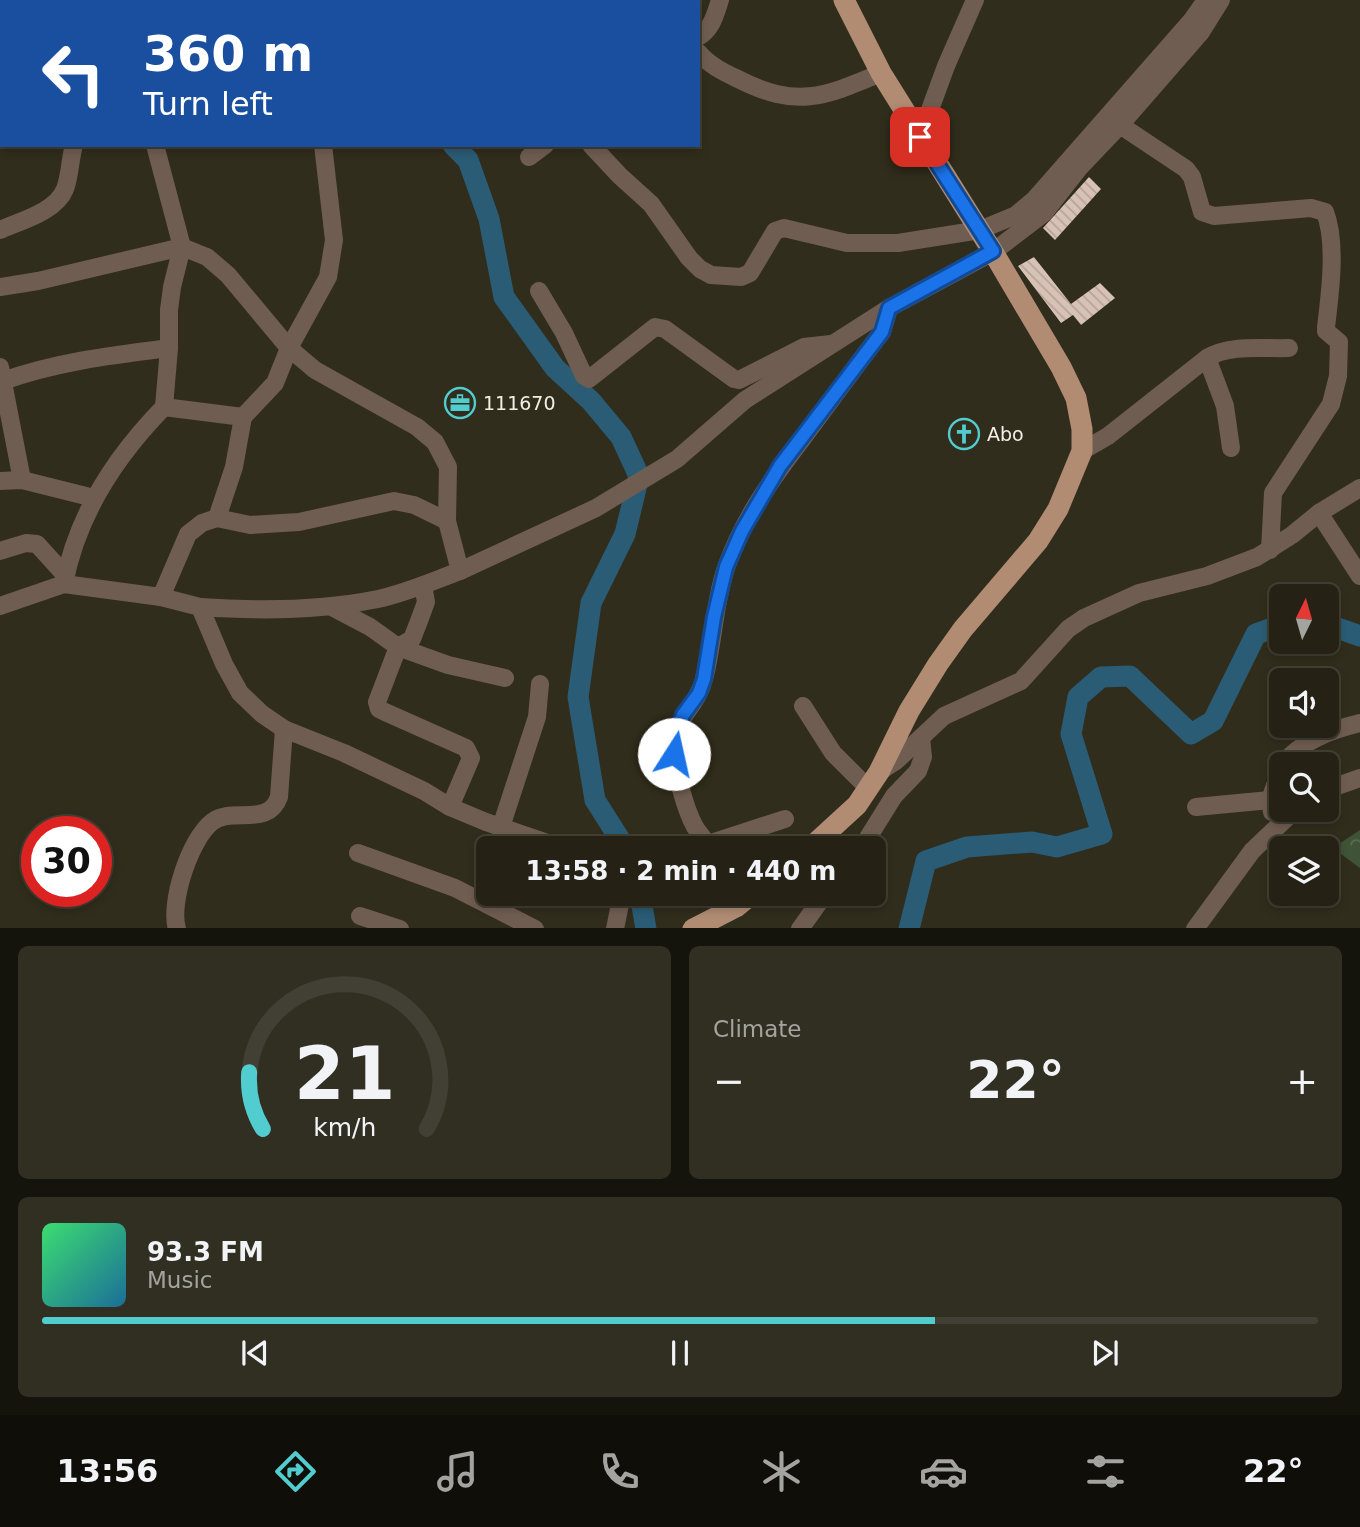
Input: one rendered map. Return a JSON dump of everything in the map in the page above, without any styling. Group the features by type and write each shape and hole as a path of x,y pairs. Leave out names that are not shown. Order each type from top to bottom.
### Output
{"main road":[{"path":"824,836 858,805 937,664 963,629 1038,541 1058,509 1082,451 1082,429 1076,398 1061,367 993,251 881,73 844,0"},
{"path":"695,928 728,906"}],"street":[{"path":"700,36 712,23 720,0"},
{"path":"920,137 946,66 976,0"},
{"path":"593,147 651,204 689,258 711,275 741,277 750,273 775,231 784,228 847,243 884,244 979,230 1016,215 1034,200 1192,20 1206,0"},
{"path":"0,606 65,580 162,597 200,607 284,610 332,607 380,598 423,585 460,571 596,508 677,459 745,400 889,308 993,251 1044,213 1080,167 1202,32 1221,0"},
{"path":"700,54 718,69 758,90 798,99 830,93 881,73"},
{"path":"1120,125 1186,169 1192,177 1202,212 1214,216 1311,208 1325,212 1329,222 1332,284 1326,331 1339,342 1338,376 1331,404 1273,500 1270,550"},
{"path":"0,230 43,211 58,200 65,190 75,147"},
{"path":"65,580 94,498 107,476 143,429 164,407 169,310 182,247 156,147"},
{"path":"217,518 234,467 243,417 275,383 289,348 323,289 332,259 334,240 323,147"},
{"path":"529,157 542,147"},
{"path":"0,287 38,281 182,247 207,257 228,275 289,348 315,370 417,427 435,442 449,467 447,521 460,571"},
{"path":"539,291 564,333 584,376 589,379 655,327 665,329 739,380 804,347 835,344"},
{"path":"702,836 687,806 674,754 675,735 704,679 714,617 726,567 749,517 780,466 882,332 889,308"},
{"path":"22,480 1,377 101,357 169,348"},
{"path":"1082,451 1108,436 1217,352 1289,348"},
{"path":"1207,358 1225,407 1231,448"},
{"path":"164,407 243,417"},
{"path":"0,481 22,480 94,498"},
{"path":"803,706 833,753 873,780 944,716 1021,681 1068,629 1084,618 1139,593 1207,576 1270,550 1360,488"},
{"path":"162,597 188,534 202,523 217,518 250,525 299,522 394,501 414,505 447,521"},
{"path":"1313,518 1360,576"},
{"path":"0,551 26,543 37,544 65,580"},
{"path":"423,585 426,603 412,639 398,647 377,702 379,709 466,748 470,753 471,758 450,807"},
{"path":"200,607 224,664 240,693 262,714 284,729 344,753 424,791 450,807 527,836"},
{"path":"332,607 370,627 398,647 448,665 505,678"},
{"path":"501,827 534,728 540,684"},
{"path":"1293,752 1309,741 1360,723"},
{"path":"177,928 174,919 186,863 212,821 222,817 262,814 276,806 284,729"},
{"path":"869,836 894,796 918,771 923,757 921,738"},
{"path":"1339,785 1360,778"},
{"path":"1196,807 1269,800"},
{"path":"737,836 785,819"},
{"path":"1273,822 1274,828"},
{"path":"1196,928 1252,851 1281,822"},
{"path":"358,853 455,888 533,928"},
{"path":"615,928 620,906"},
{"path":"801,928 816,906"},
{"path":"360,916 397,928"}],"green space":[{"path":"1360,830 1360,868 1339,852 1339,844"}],"building":[{"path":"1089,177 1101,189 1055,240 1043,228"},
{"path":"1034,257 1071,304 1100,283 1115,298 1081,325 1073,315 1061,323 1018,266"}],"waterway":[{"path":"455,147 468,160 489,219 504,297 555,368 591,401 621,437 639,476 625,534 591,603 578,697 595,800 618,836"},
{"path":"909,928 926,861 967,847 1032,842 1057,847 1102,834 1071,734 1078,697 1101,677 1130,676 1191,734 1213,721 1256,634 1269,629"},
{"path":"1339,629 1360,636"},
{"path":"642,906 646,928"}],"place":[{"name":"111670","path":"460,403"},
{"name":"Abo","path":"964,434"}],"route":[{"path":"674,754 675,735 704,679 714,617 726,567 749,517 780,466 882,332 889,308 993,251 920,137"}]}
